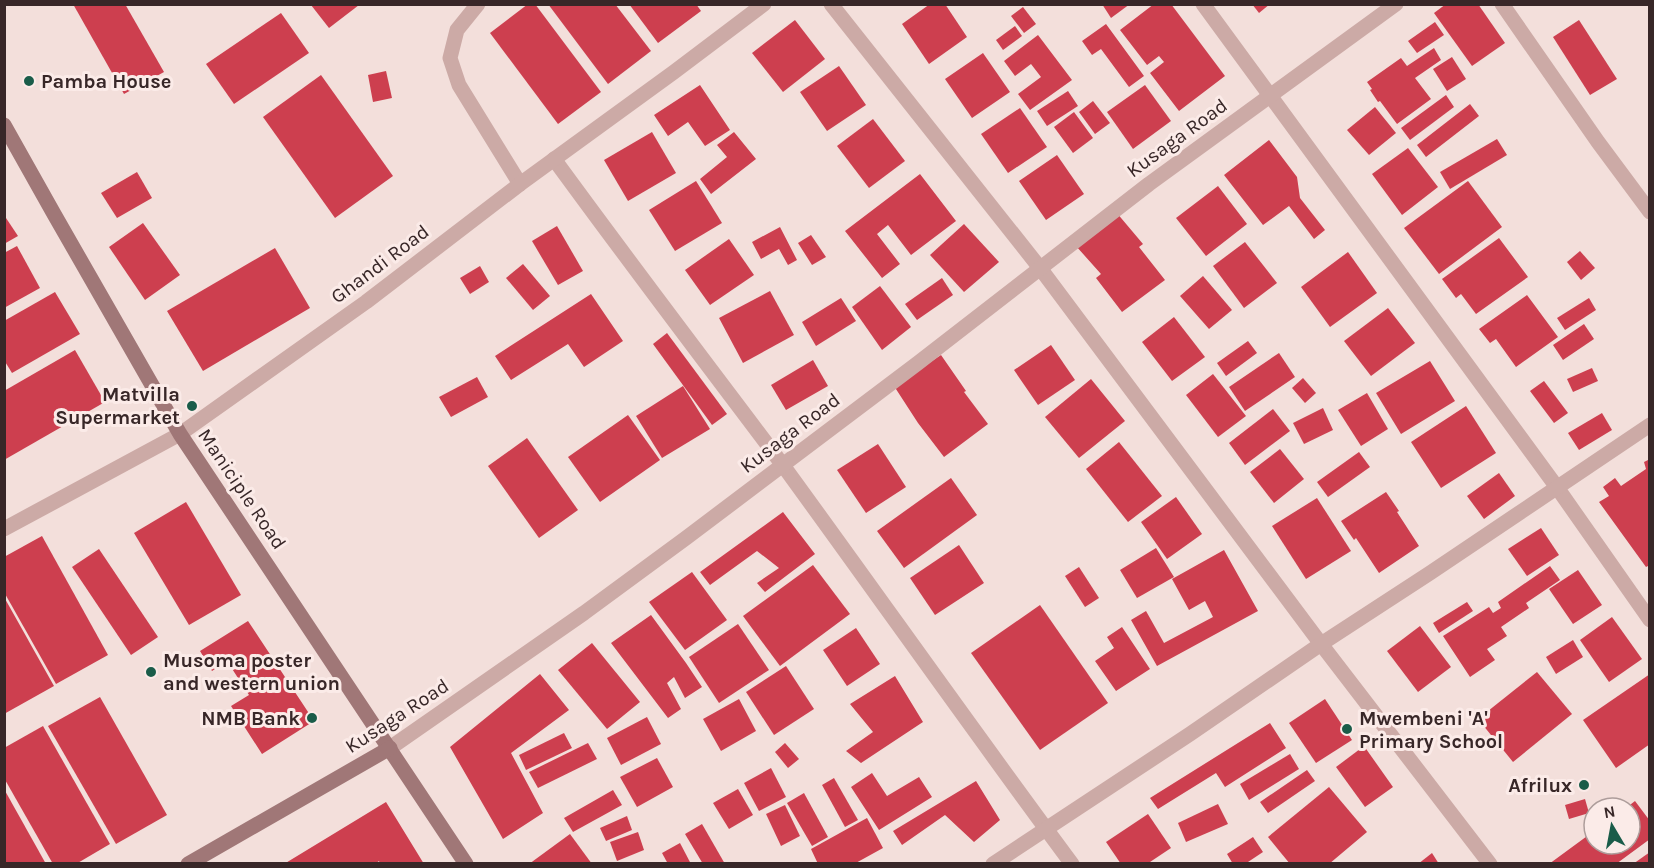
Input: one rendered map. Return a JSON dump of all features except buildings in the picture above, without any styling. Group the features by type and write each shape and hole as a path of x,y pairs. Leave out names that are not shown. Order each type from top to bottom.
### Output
{"street":[{"path":"478,4 457,30 450,58 459,85 520,184"},
{"name":"Ghandi Road","path":"4,529 180,434 366,302 520,184 764,4"},
{"path":"831,4 1040,268 1321,644 1490,864"},
{"path":"1203,4 1556,486 1650,620"},
{"name":"Kusaga Road","path":"188,864 390,748 584,613 918,363 1149,184 1396,4"},
{"path":"1502,4 1650,212"},
{"name":"Maniciple Road","path":"4,125 180,434 466,864"},
{"path":"555,159 782,465 1072,864"},
{"path":"993,864 1650,425"}],"place":[{"name":"Pamba House","path":"29,81"},
{"name":"Matvilla Supermarket","path":"192,406"},
{"name":"Musoma poster and western union","path":"151,672"},
{"name":"NMB Bank","path":"312,718"},
{"name":"Mwembeni 'A' Primary School","path":"1347,729"},
{"name":"Afrilux","path":"1584,785"}]}
